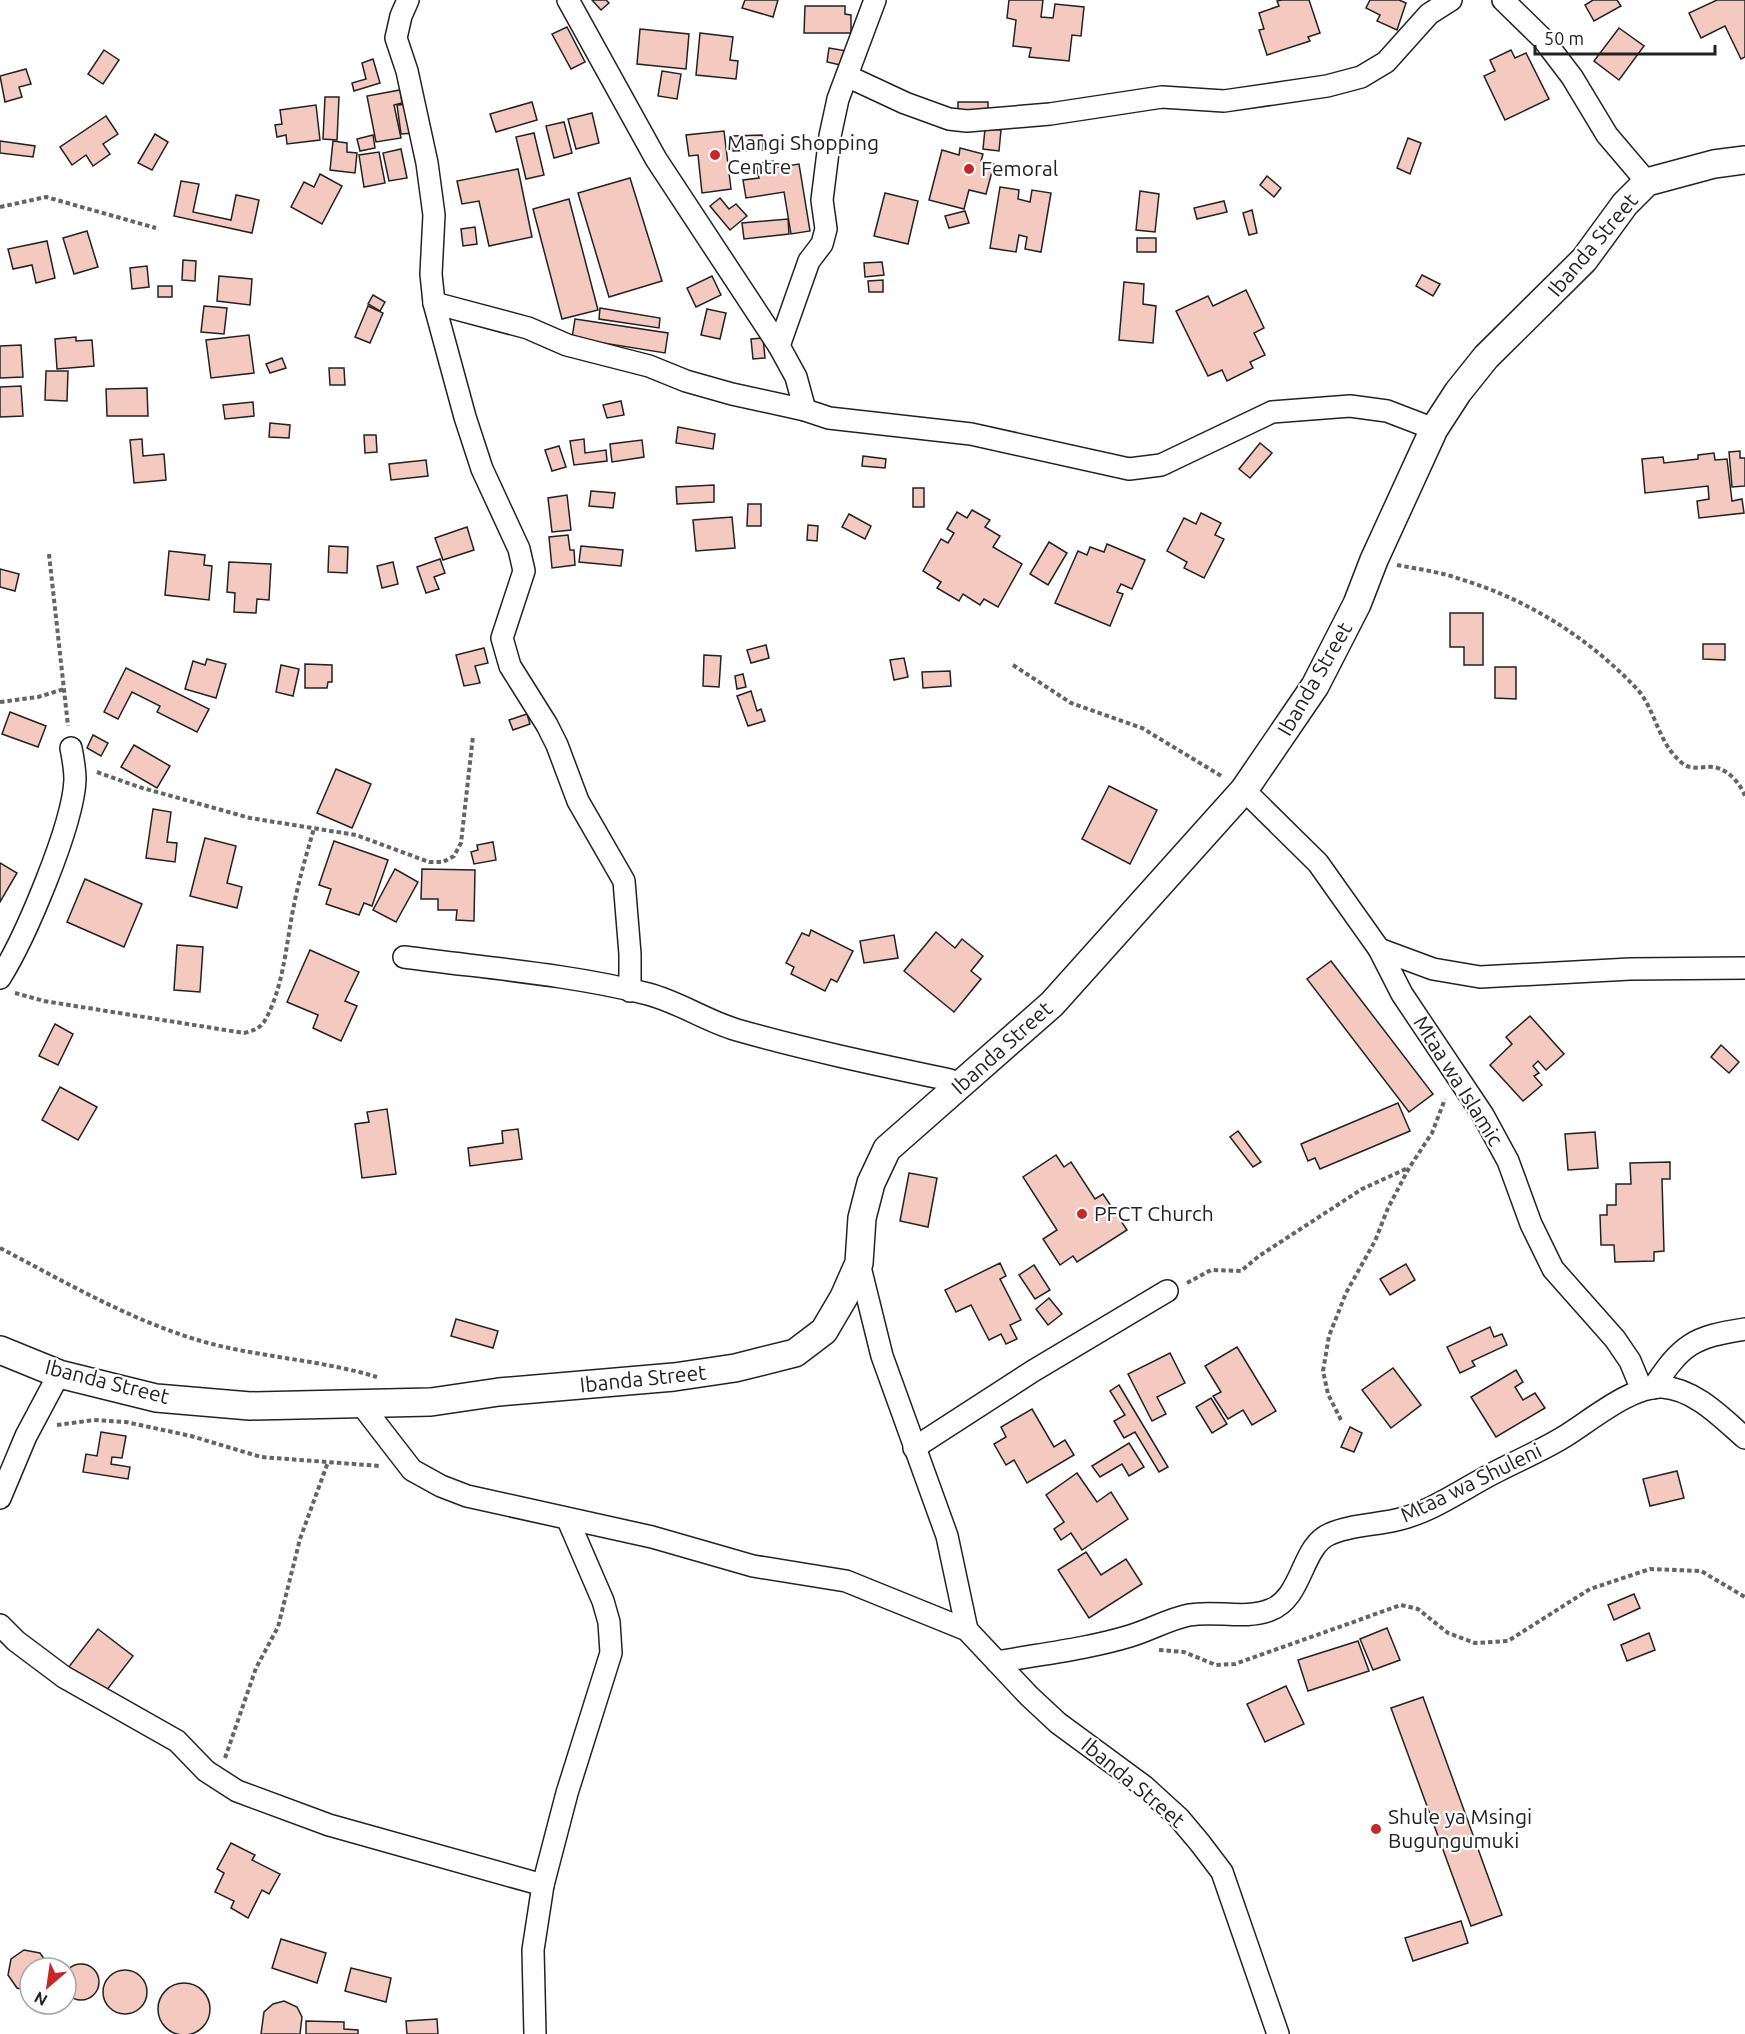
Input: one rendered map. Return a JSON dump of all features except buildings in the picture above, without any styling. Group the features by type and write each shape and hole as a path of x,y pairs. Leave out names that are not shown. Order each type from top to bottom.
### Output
{"street":[{"path":"408,0 401,16 396,38 407,71 428,174 434,216 434,249 430,274 434,303 475,448 497,505 519,549 524,571 502,638 510,666 547,725 578,801 624,881 630,954 630,991"},
{"path":"568,0 656,159 779,346 795,377 805,410"},
{"path":"779,346 805,271 822,244 826,229 822,200 838,99 875,0"},
{"path":"847,76 905,103 949,119 967,121 1050,114 1162,97 1224,101 1327,86 1361,77 1386,62 1429,14 1451,0"},
{"path":"1503,0 1543,39 1572,77 1607,135 1647,182"},
{"name":"Ibanda Street","path":"0,1350 60,1374 156,1398 250,1406 431,1402 499,1392 674,1377 735,1368 795,1353 824,1331 844,1298 859,1263 862,1218 871,1183 887,1149 1052,1004 1244,790 1316,686 1358,604 1374,560 1434,429 1458,392 1486,357 1584,260 1625,204 1647,182 1714,164 1745,160"},
{"path":"434,303 528,328 567,345 649,366 732,394 805,410 828,418 971,434 1129,469 1161,465 1272,412 1350,406 1387,411 1434,429"},
{"path":"6,985 14,957 63,837 75,781 72,757"},
{"name":"Mtaa wa Islamic","path":"1244,790 1318,863 1379,949 1402,994 1455,1073 1508,1161 1531,1224 1553,1269 1578,1300 1615,1339 1648,1389"},
{"path":"1379,949 1433,969 1480,977 1630,969 1745,968"},
{"path":"404,957 584,982 649,994 704,1019 736,1030 881,1066 950,1080 958,1088"},
{"path":"859,1263 882,1356 947,1536 967,1630"},
{"path":"914,1448 1033,1371 1167,1291"},
{"path":"1648,1389 1671,1360 1689,1344 1710,1335 1745,1329"},
{"path":"0,1498 26,1436 60,1374"},
{"path":"1648,1389 1682,1392 1714,1411 1745,1438"},
{"name":"Mtaa wa Shuleni","path":"997,1662 1115,1640 1191,1614 1267,1612 1279,1606 1289,1596 1318,1543 1330,1533 1370,1523 1396,1521 1425,1510 1552,1444 1621,1400 1648,1389"},
{"path":"361,1404 412,1470 468,1496 652,1537 753,1566 846,1581 967,1630"},
{"path":"535,2034 533,1950 543,1885 567,1793 611,1653 609,1622 603,1601 568,1520"},
{"path":"0,1625 16,1641 64,1677 177,1741 218,1779 261,1801 328,1825 543,1885"},
{"name":"Ibanda Street","path":"967,1630 1058,1723 1145,1787 1179,1818 1200,1843 1222,1872 1278,2034"}],"path":[{"path":"0,207 46,197 156,228"},
{"path":"49,554 72,757 139,787 250,818 356,835 429,862 443,862 454,856 461,843 473,736"},
{"path":"1374,560 1458,578 1487,588 1521,602 1569,631 1639,691 1665,745 1684,764 1699,769 1713,767 1734,777 1745,796"},
{"path":"1012,665 1071,703 1142,728 1244,790"},
{"path":"0,702 38,697 64,689"},
{"path":"6,985 44,1001 244,1034 255,1030 263,1025 270,1009 286,956 294,903 314,828"},
{"path":"1341,1420 1328,1394 1323,1371 1329,1336 1346,1293 1375,1241 1408,1168 1432,1133 1455,1073"},
{"path":"1167,1291 1211,1270 1241,1271 1259,1256 1362,1189 1408,1168"},
{"path":"0,1248 98,1298 163,1326 216,1345 353,1370 387,1380"},
{"path":"26,1436 70,1422 94,1420 126,1422 191,1436 261,1457 412,1470"},
{"path":"218,1779 256,1668 278,1627 300,1539 328,1462"},
{"path":"1115,1640 1152,1649 1184,1652 1216,1665 1235,1664 1401,1605 1418,1609 1448,1633 1475,1643 1508,1641 1590,1589 1650,1569 1701,1571 1745,1597"}],"place":[{"name":"Mangi Shopping Centre","path":"715,155"},
{"name":"Femoral","path":"969,169"},
{"name":"PFCT Church","path":"1082,1214"},
{"name":"Shule ya Msingi Bugungumuki","path":"1376,1829"}]}
